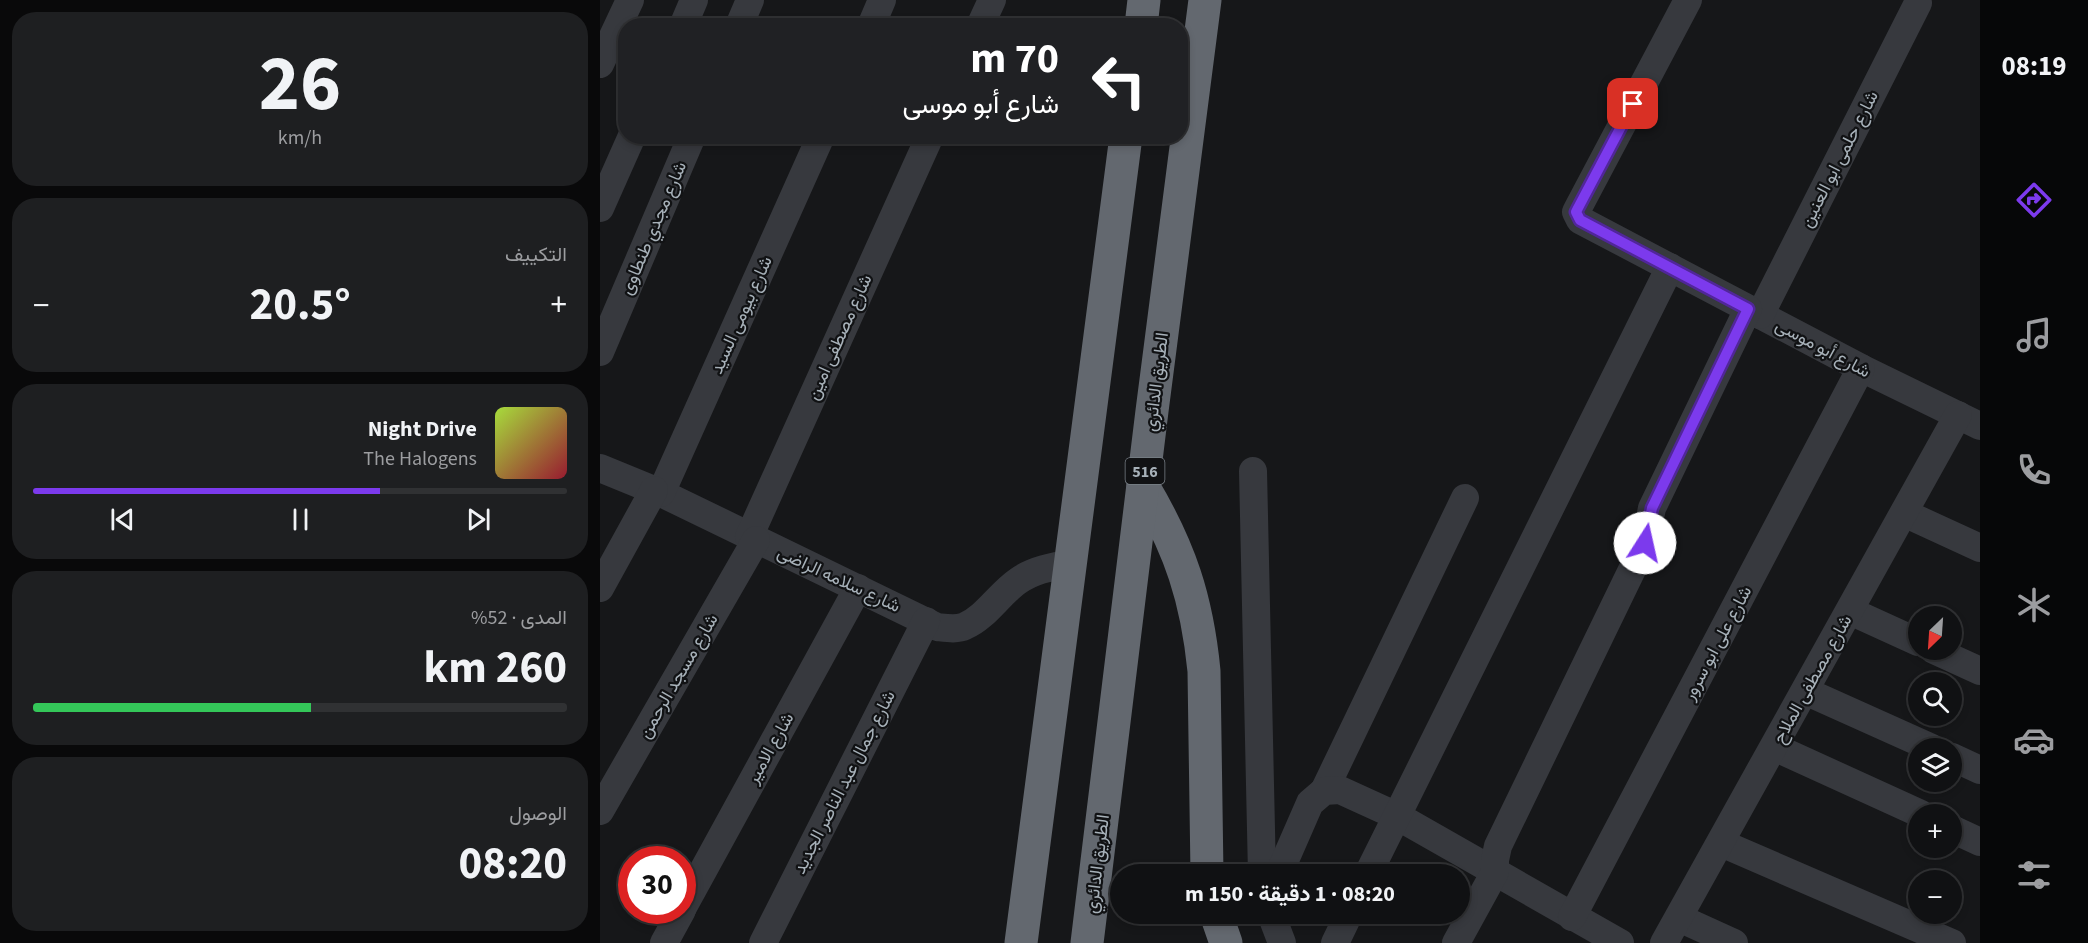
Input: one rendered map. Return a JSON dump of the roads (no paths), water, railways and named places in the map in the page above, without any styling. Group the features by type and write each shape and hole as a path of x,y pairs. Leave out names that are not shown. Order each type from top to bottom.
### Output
{"highway":[{"path":"1142,18 1144,0"},
{"name":"الطريق الدائري","path":"1188,133 1205,0"},
{"path":"1021,943 1125,144"},
{"name":"الطريق الدائري","path":"1087,943 1187,144"},
{"path":"1143,486 1160,515 1182,566 1195,607 1201,639 1204,671 1207,864"},
{"path":"1219,924 1226,943"}],"street":[{"path":"622,18 630,0"},
{"path":"686,18 694,0"},
{"path":"742,18 750,0"},
{"path":"874,18 882,0"},
{"path":"984,18 992,0"},
{"name":"شارع أبو موسى","path":"1688,0 1576,212 1580,220 1861,368 1969,420"},
{"name":"شارع حلمى ابو العنين","path":"1456,943 1495,872 1498,846 1645,543 1652,508 1918,3"},
{"path":"600,64 618,26"},
{"path":"600,208 629,144"},
{"name":"شارع مجدي طنطاوى","path":"600,352 689,144"},
{"name":"شارع بيومى السيد","path":"600,588 657,492 817,144"},
{"name":"شارع مصطفى امين","path":"752,538 926,144"},
{"path":"1373,864 1670,267"},
{"name":"شارع على ابو سرور","path":"1580,928 1861,368"},
{"name":"شارع مصطفى الملاح","path":"1664,943 1904,513 1969,420"},
{"name":"شارع سلامه الراضى","path":"600,468 657,492 938,627 951,629 964,627 974,621 1021,579 1052,566 1071,564"},
{"path":"1253,471 1262,864"},
{"path":"1283,864 1310,803 1324,791 1465,498"},
{"path":"1904,513 1980,548"},
{"name":"شارع مسجد الرحمن","path":"600,812 752,538"},
{"name":"شارع الامير","path":"696,884 858,588"},
{"path":"1850,610 1908,637"},
{"name":"شارع جمال عبد الناصر الجديد","path":"763,943 926,621"},
{"path":"1956,660 1980,671"},
{"path":"1805,691 1910,738"},
{"path":"1774,747 1908,808"},
{"path":"1962,762 1980,770"},
{"path":"1324,791 1346,792 1397,816 1495,872 1580,928 1620,943"},
{"path":"1962,834 1980,842"},
{"path":"1721,843 1952,943"},
{"path":"1679,918 1734,943"},
{"name":"شارع الامير","path":"664,943 674,924"},
{"path":"1275,924 1282,943"},
{"path":"1335,943 1344,924"}]}
